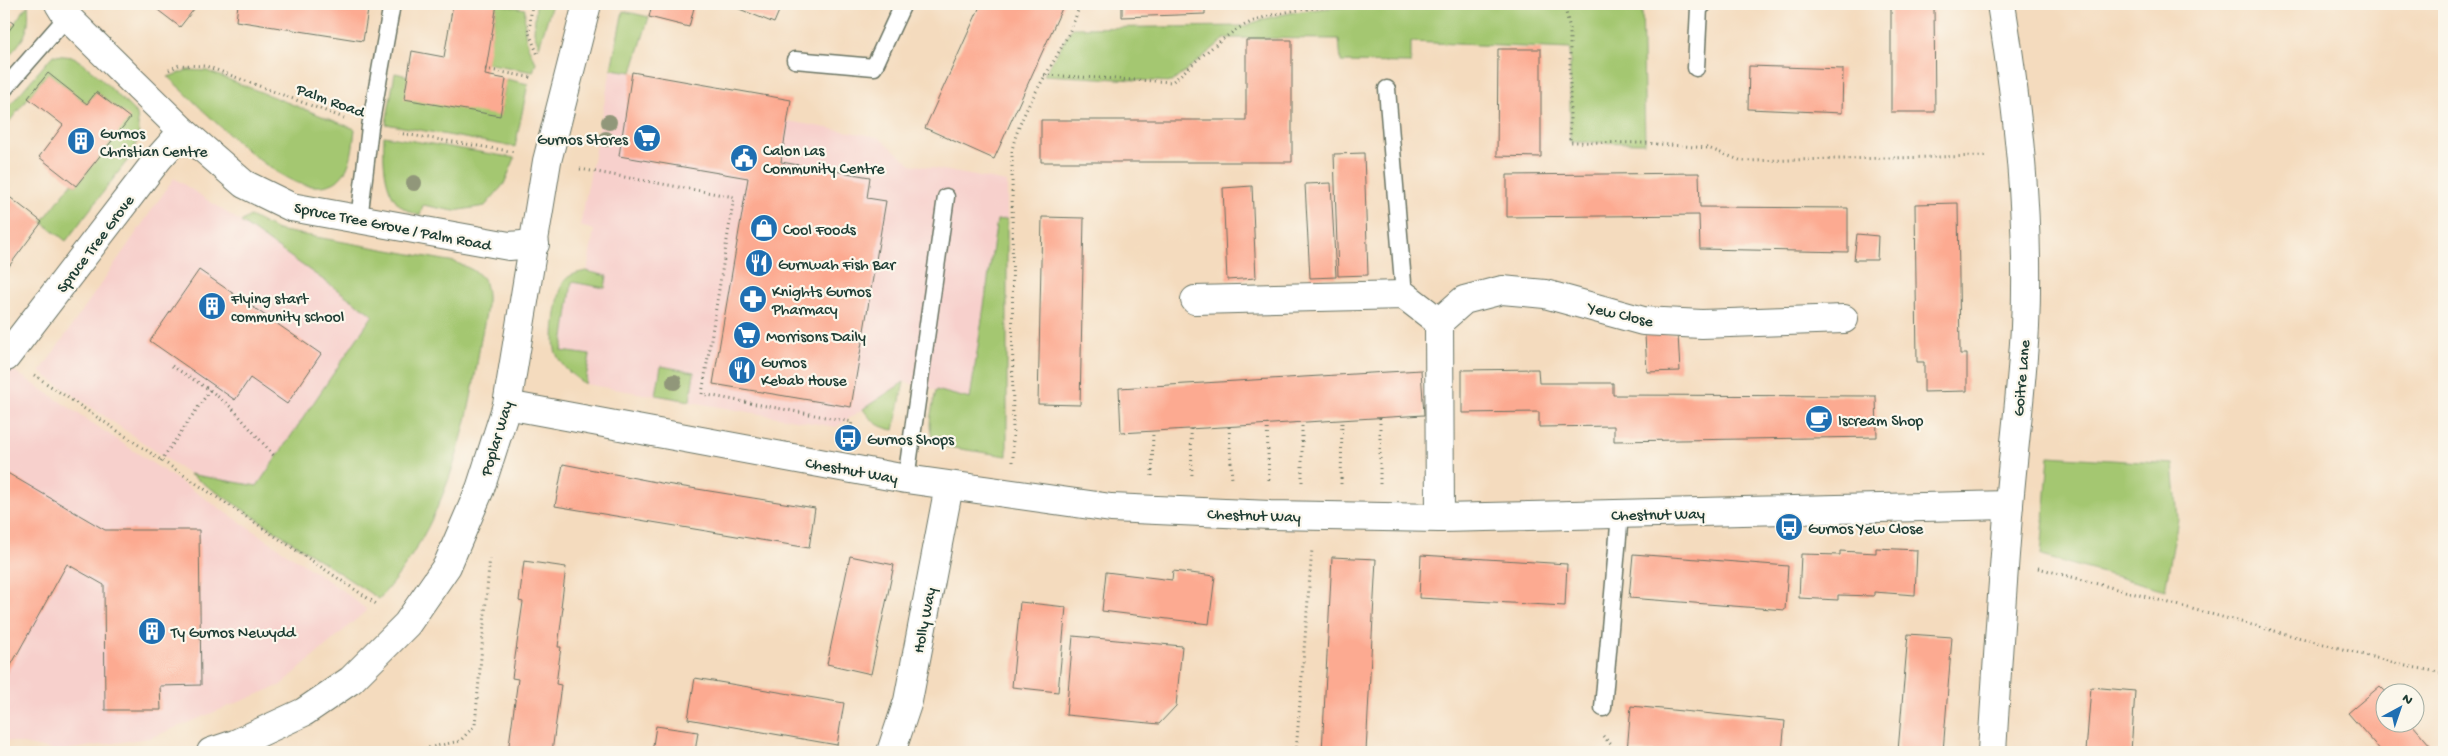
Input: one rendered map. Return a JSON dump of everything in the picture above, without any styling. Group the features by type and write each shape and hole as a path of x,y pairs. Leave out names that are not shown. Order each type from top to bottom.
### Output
{"street":[{"name":"Poplar Way","path":"211,752 235,744 304,712 351,680 407,624 447,566 480,489 507,405 535,244 547,161 587,4"},
{"name":"Goitre Lane","path":"1992,752 2009,505 2025,327 2024,211 2020,155 2012,72 2001,4"},
{"name":"Spruce Tree Grove / Palm Road","path":"63,11 183,131 244,184 291,207 509,246 535,244"},
{"name":"Spruce Tree Grove","path":"6,357 158,159 183,131"},
{"name":"Yew Close","path":"1439,322 1464,300 1502,290 1545,294 1643,321 1702,324 1844,319"},
{"path":"1195,300 1404,295 1439,322 1440,518"},
{"name":"Chestnut Way","path":"507,405 906,479 1111,508 1233,514 1440,518 2009,505"},
{"name":"Holly Way","path":"891,752 908,701 949,486"}],"lane":[{"path":"359,220 370,127 392,4"},
{"path":"794,60 874,67 903,4"},
{"path":"1696,68 1698,8 1704,4"},
{"path":"4,89 63,11"},
{"path":"1387,89 1404,295"},
{"path":"906,479 946,196"},
{"path":"1603,708 1620,514"}],"path":[{"path":"532,4 529,33 536,54 543,57"},
{"path":"1010,494 1014,458 1012,150 1017,127 1044,75 1072,28 1080,4"},
{"path":"1044,75 1172,82 1226,38 1245,26 1266,17 1295,11 1382,4"},
{"path":"1564,4 1570,29 1570,142 1645,143 1708,148 1742,160 2020,155"},
{"name":"Palm Road","path":"144,92 163,72 179,65 206,66 370,127 523,154"},
{"path":"485,70 538,79"},
{"path":"578,168 734,198 702,394 852,422 849,438"},
{"path":"6,357 407,624"},
{"path":"172,366 210,390 232,408 276,458"},
{"path":"161,461 210,390"},
{"path":"1380,417 1380,517"},
{"path":"1341,517 1342,420"},
{"path":"1296,752 1312,547 1306,516 1302,422"},
{"path":"1267,424 1270,515"},
{"path":"1229,427 1233,514"},
{"path":"1192,429 1192,512"},
{"path":"1151,510 1153,431"},
{"path":"409,752 460,740 475,725 490,556 460,536"},
{"path":"2005,559 2406,666 2444,673"}],"shaded area":[{"path":"611,69 791,100 788,121 878,137 911,164 1007,182 1007,219 997,220 970,399 904,382 836,427 585,384 572,376 556,352 553,333 563,283 572,274 587,271 594,230 580,226"},
{"path":"174,178 452,368 257,486 189,474 40,372"},
{"path":"4,364 345,592 367,610 281,685 150,738 57,751 4,740"}],"green space":[{"path":"497,4 525,9 526,36 529,49 536,62 533,72 486,63"},
{"path":"536,4 552,4 539,47 534,32"},
{"path":"1382,4 1642,4 1645,143 1570,142 1570,49 1411,42 1411,63 1341,62 1339,39 1226,38 1172,82 1044,75 1072,28 1245,26 1295,12"},
{"path":"28,5 28,23 24,36 4,61 4,37"},
{"path":"623,11 649,17 632,72 611,69"},
{"path":"53,55 74,57 95,73 137,114 139,135 133,153 66,241 42,222 72,183 76,186 129,118 96,92 87,104 48,73 5,127 4,112"},
{"path":"188,70 207,71 355,129 347,169 335,182 324,186 300,184 279,173 246,149 168,77"},
{"path":"395,73 408,76 500,116 506,79 528,84 515,147 386,124"},
{"path":"384,136 515,158 504,184 485,206 454,211 423,205 420,216 402,207 391,193 384,164"},
{"path":"250,216 277,230 455,262 476,272 485,283 487,306 475,379 468,413 449,479 436,511 420,542 401,571 379,599 189,474 257,486 373,315 241,222"},
{"path":"1007,219 1007,456 941,446 932,436 930,421 936,390 970,399 997,220"},
{"path":"586,271 607,276 605,288 572,282 562,351 590,355 585,384 572,375 561,363 556,353 554,329 563,283 570,276"},
{"path":"661,366 694,372 690,401 656,395"},
{"path":"904,382 894,430 876,423 863,409"},
{"path":"2049,456 2173,464 2178,519 2165,590 2041,556"}],"building":[{"path":"150,4 198,4 180,27"},
{"path":"238,4 369,4 363,41 236,21"},
{"path":"453,4 497,4 485,75 506,79 500,116 404,99 412,51 444,57"},
{"path":"652,4 695,4 689,27 649,17"},
{"path":"727,4 782,4 774,23"},
{"path":"981,4 1064,4 994,159 925,128"},
{"path":"1122,4 1205,4 1205,14 1122,17"},
{"path":"1891,4 1934,4 1935,112 1891,112"},
{"path":"4,16 14,24 4,37"},
{"path":"1246,40 1292,40 1292,162 1041,162 1041,120 1246,120"},
{"path":"1498,49 1541,49 1541,157 1497,156"},
{"path":"1749,66 1843,69 1842,113 1748,109"},
{"path":"632,72 791,100 781,162 870,177 867,198 886,201 851,407 713,384 748,178 619,156"},
{"name":"Gurnos Christian Centre","path":"48,73 87,104 96,92 130,118 76,186 39,157 63,125 28,98"},
{"path":"1364,153 1368,275 1338,276 1334,154"},
{"path":"1699,173 1700,207 1848,208 1848,252 1700,249 1699,215 1507,217 1507,175"},
{"path":"1331,183 1336,277 1310,278 1305,184"},
{"path":"1252,186 1256,278 1227,280 1223,188"},
{"path":"7,195 42,222 4,273 4,200"},
{"path":"1958,203 1960,354 1967,354 1967,391 1924,392 1924,362 1917,362 1915,204"},
{"path":"1042,217 1084,218 1080,405 1038,404"},
{"path":"1857,234 1878,236 1877,260 1854,260"},
{"name":"Flying start community school","path":"199,270 321,354 287,404 250,378 235,400 150,341"},
{"path":"1678,334 1680,371 1647,372 1645,335"},
{"path":"1538,369 1539,383 1613,383 1613,395 1876,396 1877,437 1614,441 1614,426 1539,427 1539,412 1462,413 1462,370"},
{"path":"1421,370 1424,415 1121,433 1119,388"},
{"path":"563,464 666,484 815,508 809,548 555,506"},
{"name":"Ty Gurnos Newydd","path":"4,471 105,530 199,530 201,685 160,686 161,710 105,710 104,585 67,564 4,678"},
{"path":"1876,548 1917,550 1915,595 1874,592 1874,596 1838,595 1838,600 1799,598 1801,554 1840,555 1840,551 1876,553"},
{"path":"1633,554 1788,566 1785,610 1629,598"},
{"path":"1421,555 1567,564 1565,606 1419,598"},
{"path":"850,556 894,565 871,674 827,664"},
{"path":"1332,557 1376,559 1366,752 1322,752"},
{"path":"524,561 566,567 558,647 561,647 556,684 561,685 552,752 508,752 518,679 512,678 523,602 519,601"},
{"path":"1173,571 1215,576 1209,624 1102,611 1106,572 1172,580"},
{"path":"1020,602 1066,607 1058,692 1012,687"},
{"path":"1908,634 1952,637 1943,752 1898,751"},
{"path":"1073,636 1182,646 1176,706 1159,724 1066,715"},
{"path":"695,678 844,703 837,745 688,719"},
{"path":"2091,687 2135,691 2131,752 2086,752"},
{"path":"2376,689 2376,734 2421,734 2436,752 2382,752 2348,713"},
{"path":"1631,706 1785,721 1782,752 1627,751"},
{"path":"656,726 698,732 695,752 652,752"}],"place":[{"name":"Gurnos Stores","path":"647,138"},
{"name":"Gurnos Christian Centre","path":"81,141"},
{"name":"Calon Las Community Centre","path":"744,158"},
{"name":"Cool Foods","path":"764,228"},
{"name":"Gurnwah Fish Bar","path":"759,263"},
{"name":"Knights Gurnos Pharmacy","path":"753,299"},
{"name":"Flying start community school","path":"212,306"},
{"name":"Morrisons Daily","path":"747,335"},
{"name":"Gurnos Kebab House","path":"742,370"},
{"name":"Iscream Shop","path":"1819,419"},
{"name":"Gurnos Shops","path":"848,438"},
{"name":"Gurnos Yew Close","path":"1789,527"},
{"name":"Ty Gurnos Newydd","path":"152,631"}]}
